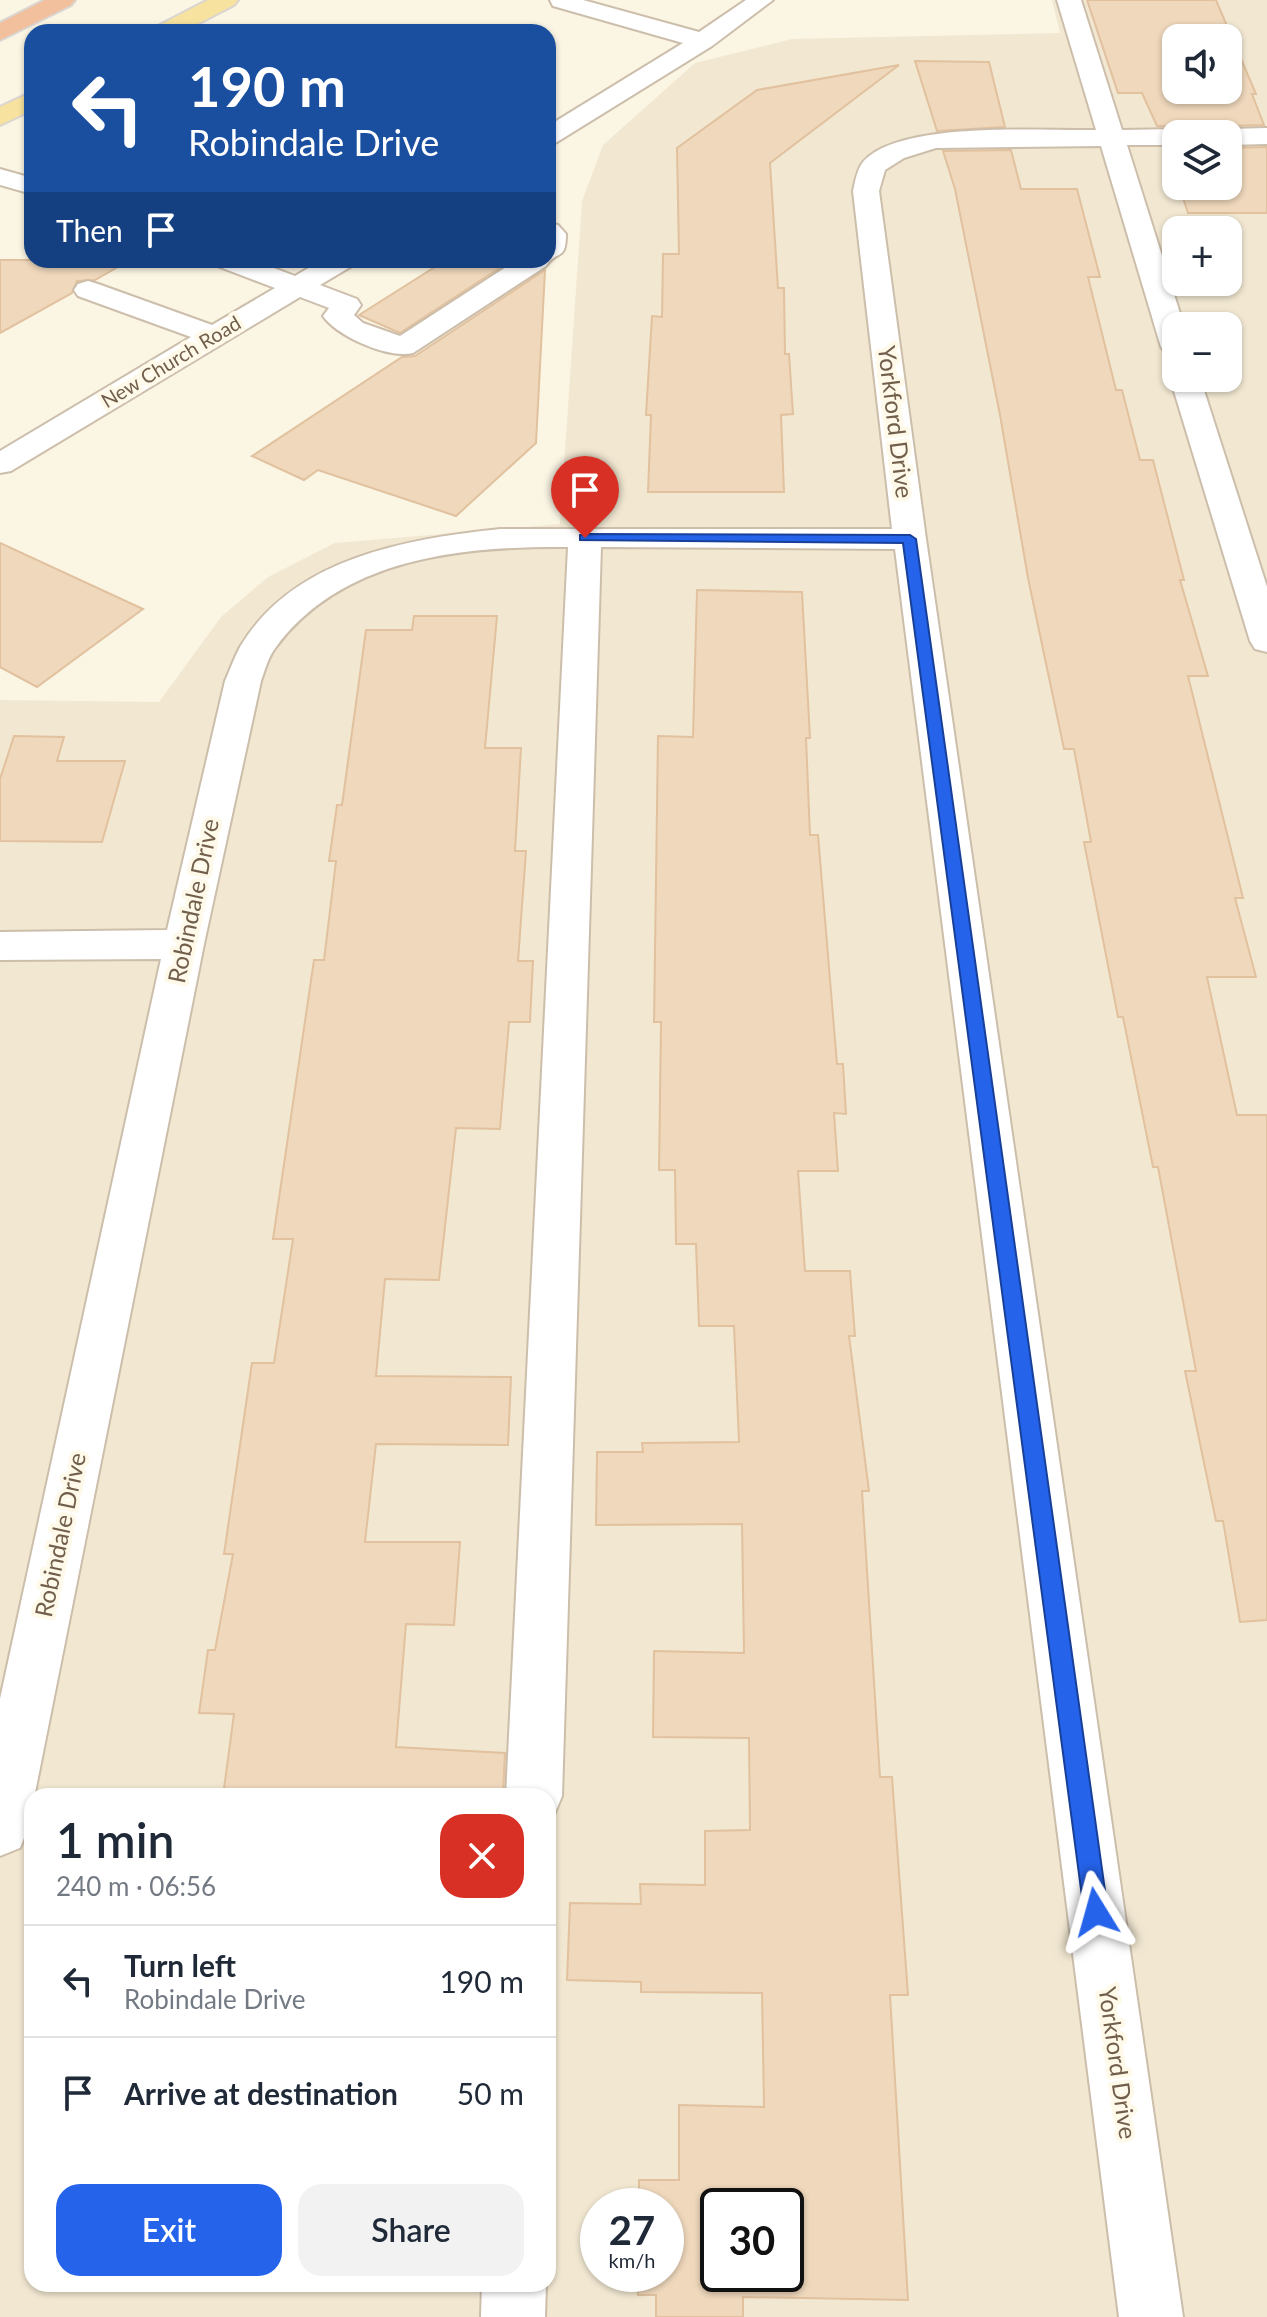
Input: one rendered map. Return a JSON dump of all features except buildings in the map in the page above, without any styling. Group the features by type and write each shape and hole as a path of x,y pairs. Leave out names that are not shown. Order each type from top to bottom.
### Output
{"highway":[{"path":"0,33 63,0"}],"main road":[{"path":"180,24 226,0"},
{"path":"0,117 24,104"}],"street":[{"path":"556,132 703,41 761,0"},
{"path":"1069,0 1165,312"},
{"path":"561,1 703,41"},
{"path":"1242,137 1267,136"},
{"name":"Yorkford Drive","path":"1151,2317 910,539 866,191 873,166 895,152 934,140 1162,137"},
{"path":"0,177 24,184"},
{"path":"250,268 347,305 338,316 353,329 403,347 524,268"},
{"name":"New Church Road","path":"0,464 328,268"},
{"path":"88,290 215,336"},
{"path":"1189,392 1267,641"},
{"name":"Robindale Drive","path":"0,1828 184,944 243,681 260,644 293,606 329,582 378,561 420,548 530,537 910,539"},
{"path":"534,1788 585,538"},
{"path":"0,946 184,944"},
{"path":"513,2317 514,2292"}],"shaded area":[{"path":"1052,0 1267,0 1267,2317 0,2317 0,700 159,702 221,617 268,577 335,543 560,524 582,201 603,145 695,63 792,39 1060,33"}],"route":[{"path":"585,538 910,539 1096,1912"}]}
